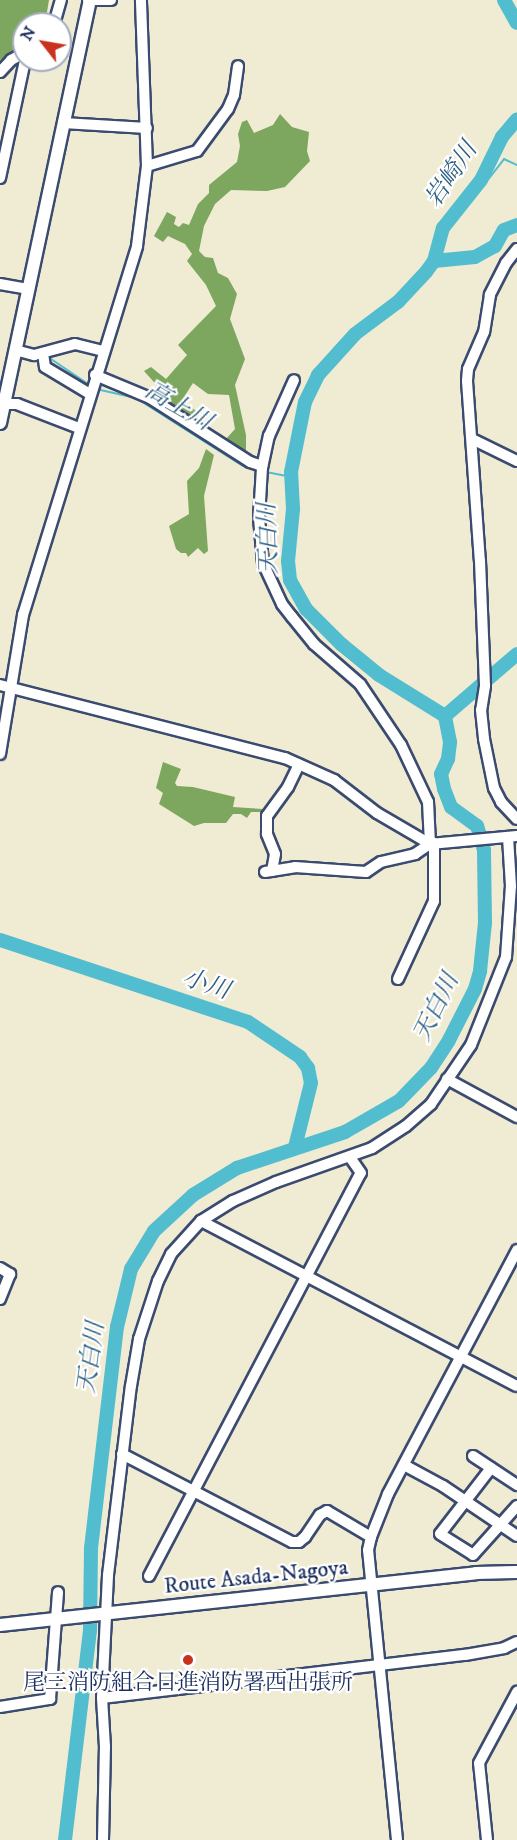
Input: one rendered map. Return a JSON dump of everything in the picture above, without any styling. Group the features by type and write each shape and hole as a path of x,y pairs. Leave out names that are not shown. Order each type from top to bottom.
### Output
{"main road":[{"path":"0,423 89,0"},
{"name":"Route Asada-Nagoya","path":"0,1625 476,1573 517,1572"}],"street":[{"path":"89,0 111,0"},
{"path":"0,754 5,686 23,615 137,246 147,166 141,0"},
{"path":"0,72 12,59"},
{"path":"147,166 197,152 228,109 234,95 238,66"},
{"path":"0,178 22,72"},
{"path":"63,123 147,128"},
{"path":"517,249 506,263 490,295 484,332 468,369 467,390 480,561 485,686 482,710 484,739 494,788 501,802 517,819"},
{"path":"0,284 28,289"},
{"path":"15,350 34,355 75,344 103,351"},
{"path":"43,352 45,367 92,386 150,398 262,470"},
{"path":"294,380 269,436 262,470 261,547 269,579 282,604 306,635 349,673 370,696 401,745 424,789 428,802 432,844 434,901 398,979"},
{"path":"4,404 17,404 79,428"},
{"path":"472,439 517,460"},
{"path":"5,686 213,739 298,764 334,780 377,813 432,844"},
{"path":"103,1840 105,1747 102,1698 106,1615 108,1575 122,1454 139,1339 151,1300 171,1254 201,1221 233,1201 276,1182 372,1148 406,1126 431,1104 471,1045 506,957 511,886 511,835 432,844 415,854 381,862 366,872 295,867 269,872 275,854 267,834 267,816 288,787 298,764"},
{"path":"447,1079 517,1117"},
{"path":"149,1576 361,1173 350,1157"},
{"path":"201,1221 309,1275 517,1386"},
{"path":"398,1840 368,1550 388,1494 517,1250"},
{"path":"0,1268 10,1274 0,1299"},
{"path":"122,1454 292,1542 299,1542 305,1537 320,1515 327,1511 371,1537"},
{"path":"473,1456 517,1485"},
{"path":"404,1465 466,1501 517,1536"},
{"path":"490,1468 440,1534 473,1555 502,1526 517,1506"},
{"path":"0,1707 50,1699 57,1637 58,1592"},
{"path":"102,1698 465,1655 504,1648 517,1642"},
{"path":"487,1840 479,1763 516,1696"}],"green space":[{"path":"0,0 49,0 47,12 12,12 12,52 0,60"},
{"path":"280,114 292,127 309,132 307,151 310,161 285,187 267,191 231,190 215,204 204,226 199,251 205,257 213,258 218,273 228,278 237,294 230,319 245,359 235,385 246,435 246,452 226,439 235,429 229,395 208,394 193,383 182,400 200,414 195,419 162,398 161,390 144,371 151,367 166,379 187,355 178,345 216,306 206,285 187,261 192,254 185,244 168,236 163,242 154,236 167,212 176,217 174,224 179,227 183,223 189,225 198,204 209,193 209,185 237,162 240,146 238,134 242,122 247,120 254,133 273,125"},
{"path":"206,449 214,455 204,496 208,551 204,554 198,548 188,557 186,553 181,553 176,549 169,526 189,514 187,481 199,468"},
{"path":"163,762 181,769 175,783 177,786 193,787 235,797 233,807 263,809 262,812 251,812 247,818 241,814 233,814 226,823 204,823 194,826 159,804 163,793 156,788"}],"waterway":[{"name":"岩崎川","path":"504,0 517,23"},
{"name":"天白川","path":"65,1840 90,1630 91,1548 117,1327 131,1269 154,1231 193,1195 237,1168 345,1132 399,1101 431,1068 449,1040 475,989 480,971 485,923 484,850 477,826 451,807 444,789 441,774 448,759 450,742 445,716 379,675 341,644 306,609 290,580 288,561 293,509 291,472 305,402 318,375 355,334 398,302 426,272 434,261 443,228 481,180 502,137 517,119"},
{"path":"481,180 487,181 504,159 517,165"},
{"name":"天白川","path":"434,261 475,257 495,246 504,230 517,225"},
{"name":"高上川","path":"51,359 91,386"},
{"name":"高上川","path":"96,389 136,398 243,466 252,468"},
{"name":"高上川","path":"266,472 291,477"},
{"path":"445,716 517,654"},
{"name":"小川","path":"0,940 248,1022 300,1057 308,1068 311,1083 295,1147"}],"place":[{"name":"尾三消防組合日進消防署西出張所","path":"188,1660"}]}
